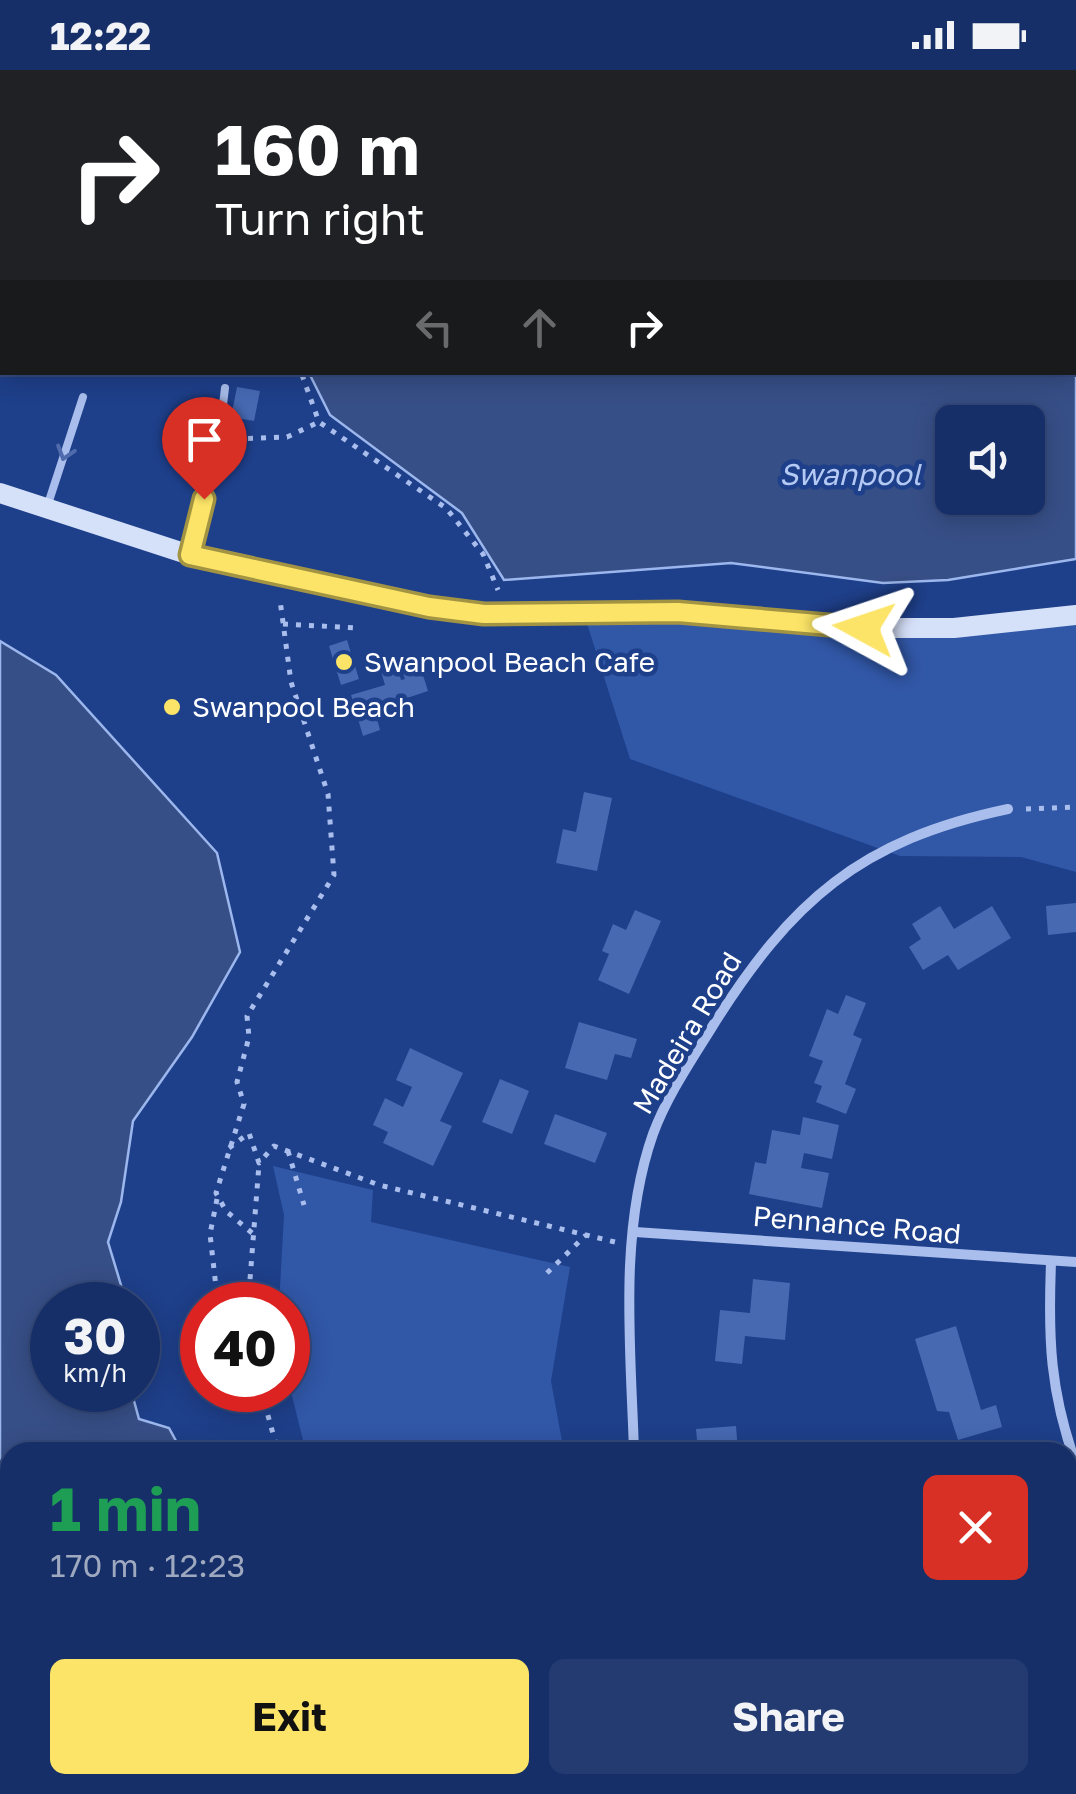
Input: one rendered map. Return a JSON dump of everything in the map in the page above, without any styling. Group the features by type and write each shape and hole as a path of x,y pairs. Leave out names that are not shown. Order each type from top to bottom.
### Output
{"street":[{"path":"0,493 190,555 429,607 502,613 678,612 864,628 954,628 1076,615"},
{"name":"Madeira Road","path":"634,1442 632,1246 653,1134 686,1069 754,961 810,899 877,851 954,820 1008,809"},
{"name":"Pennance Road","path":"634,1232 1076,1262"},
{"path":"1051,1263 1048,1347 1053,1391 1069,1442"}],"lane":[{"path":"190,555 218,446 225,388"},
{"path":"47,508 83,397"}],"path":[{"path":"302,375 318,422 461,523 483,554 502,613"},
{"path":"236,437 287,437 318,422"},
{"path":"215,1282 210,1234 228,1149 244,1104 237,1082 249,1037 248,1016 334,875 328,794 290,682 283,624 358,628"},
{"path":"1008,809 1076,807"},
{"path":"228,1149 249,1134 260,1164 260,1198 252,1233 249,1282"},
{"path":"260,1164 274,1146 379,1186 632,1246"},
{"path":"288,1152 304,1205"},
{"path":"217,1199 252,1233"},
{"path":"547,1272 586,1235"},
{"path":"268,1412 275,1442"}],"shaded area":[{"path":"583,611 864,628 1076,615 1076,872 1021,857 900,856 630,759"},
{"path":"273,1166 373,1190 371,1222 570,1267 551,1381 562,1442 304,1442 296,1412 310,1412 310,1282 280,1282 284,1215"}],"water":[{"name":"Swanpool","path":"310,375 1076,375 1076,559 948,580 883,583 731,563 504,580 462,513 330,415"},
{"path":"0,641 56,675 217,853 240,952 192,1037 133,1121 121,1202 108,1242 120,1282 30,1282 30,1412 137,1412 139,1419 169,1428 177,1442 0,1442"}],"building":[{"path":"237,387 260,391 254,421 231,417"},
{"name":"Swanpool Beach Cafe","path":"347,640 359,679 341,685 329,646"},
{"path":"416,653 428,691 407,698 411,713 395,718 391,703 374,708 380,730 363,736 351,695 385,685 379,665 395,660 401,680 405,679 398,659"},
{"path":"584,792 612,798 597,871 556,863 563,829 576,832"},
{"path":"1076,903 1076,932 1048,935 1046,906"},
{"path":"940,906 954,929 992,906 1011,938 958,970 948,955 923,970 909,947 921,939 912,924"},
{"path":"635,910 661,921 629,994 598,980 609,954 602,951 613,924 626,930"},
{"path":"846,995 866,1003 853,1035 862,1039 845,1084 856,1089 846,1114 816,1102 822,1086 814,1083 823,1061 809,1056 827,1009 838,1014"},
{"path":"579,1022 637,1039 631,1058 615,1054 607,1080 565,1068"},
{"path":"410,1048 463,1073 440,1121 452,1126 433,1166 383,1143 388,1132 373,1125 385,1098 403,1107 412,1087 396,1080"},
{"path":"500,1079 529,1091 512,1134 482,1122"},
{"path":"555,1114 607,1133 595,1163 544,1144"},
{"path":"803,1117 839,1125 832,1159 804,1153 801,1168 829,1173 822,1208 749,1194 755,1162 766,1164 772,1130 800,1135"},
{"path":"753,1279 790,1283 785,1340 745,1336 742,1364 715,1361 720,1310 750,1313"},
{"path":"956,1326 981,1410 996,1405 1002,1427 958,1440 949,1412 937,1411 915,1339"},
{"path":"736,1426 737,1442 697,1442 696,1429"}],"place":[{"name":"Swanpool Beach Cafe","path":"344,662"},
{"name":"Swanpool Beach","path":"172,707"}],"route":[{"path":"204,499 190,555 429,607 484,614 678,612 864,628"}]}
